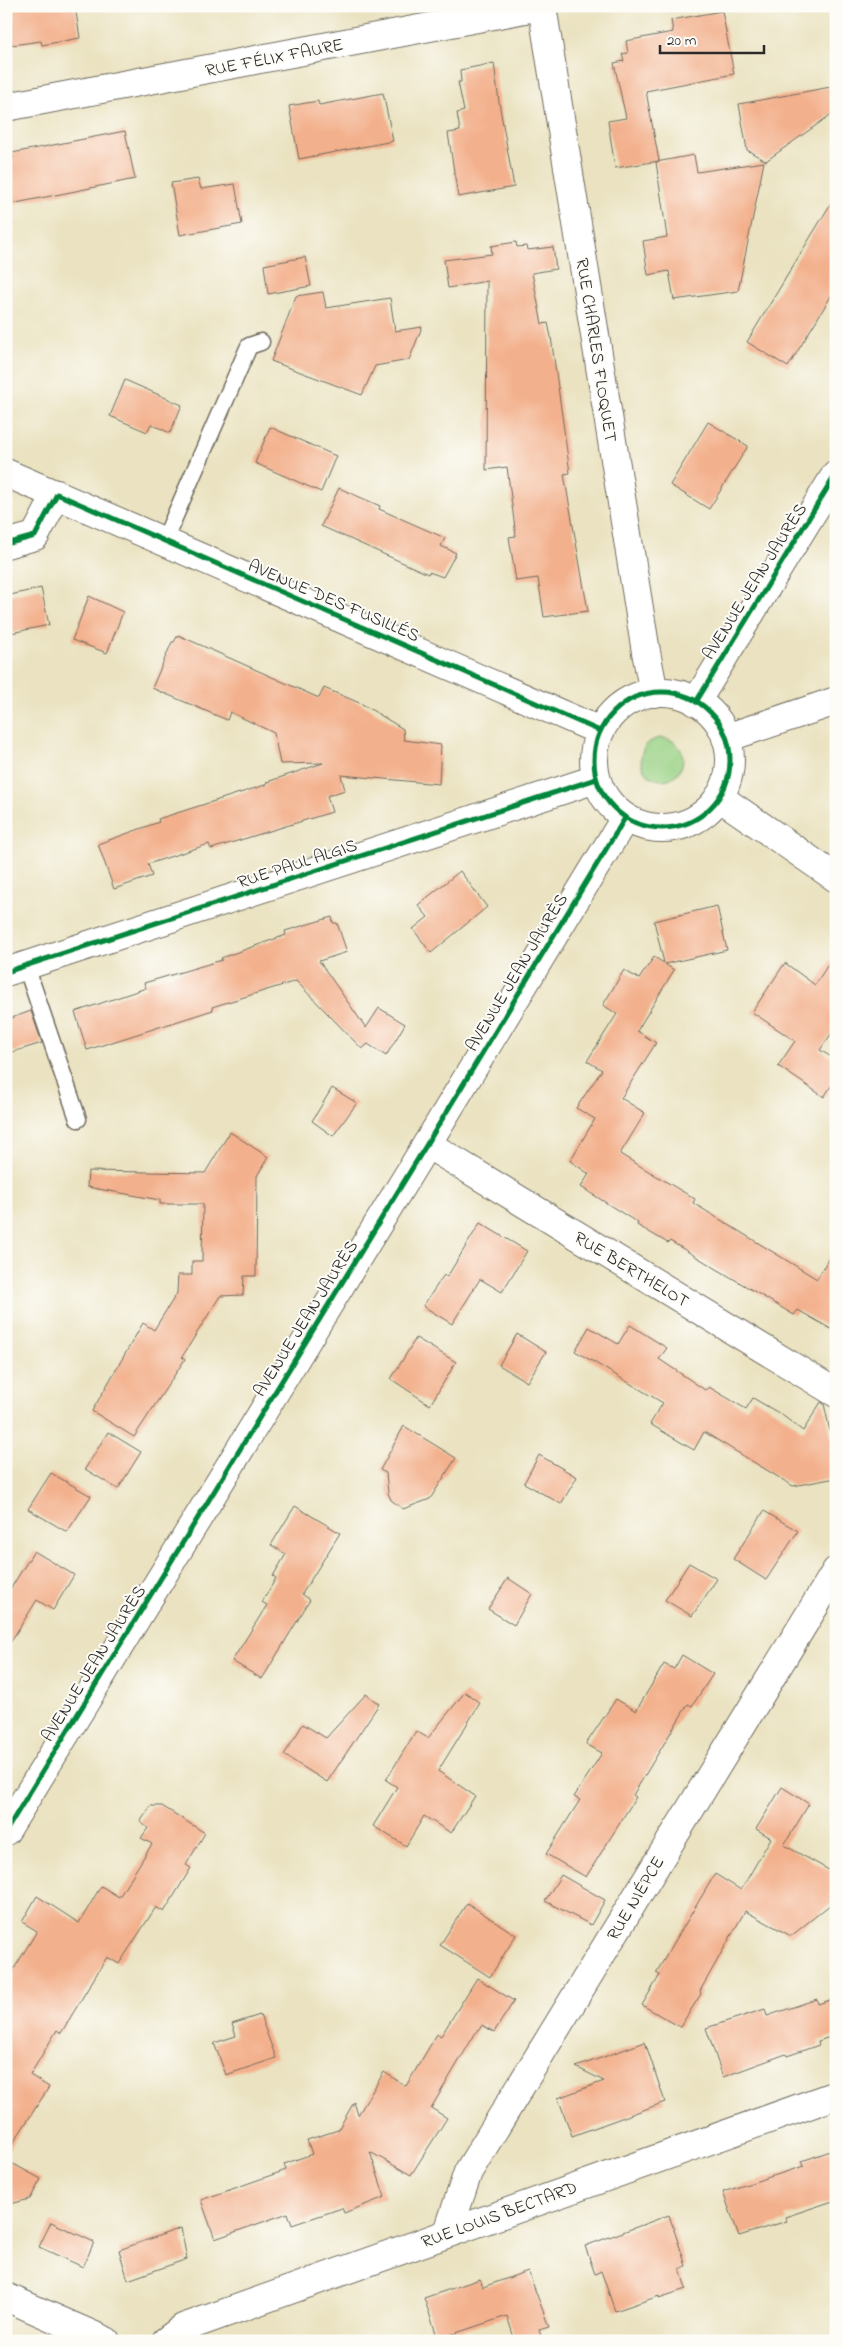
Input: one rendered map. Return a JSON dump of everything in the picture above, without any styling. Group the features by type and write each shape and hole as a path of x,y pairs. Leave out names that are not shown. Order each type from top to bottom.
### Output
{"street":[{"name":"RUE FÉLIX FAURE","path":"6,108 541,6"},
{"name":"RUE CHARLES FLOQUET","path":"541,6 643,637 654,693"},
{"name":"AVENUE DES FUSILLÉS","path":"6,473 600,730"},
{"name":"AVENUE JEAN JAURÈS","path":"696,702 836,474"},
{"path":"6,544 35,536 57,494"},
{"path":"654,693 683,696 696,702 709,711 719,724 730,752 726,784 719,797 708,811 693,821 676,827 650,827 625,818 607,801 596,779 594,754 600,730 610,716 622,705 638,697 654,693"},
{"path":"726,738 836,701"},
{"name":"RUE PAUL ALGIS","path":"16,969 596,779"},
{"path":"719,797 836,878"},
{"name":"AVENUE JEAN JAURÈS","path":"6,1831 428,1144 625,818"},
{"name":"RUE BERTHELOT","path":"428,1144 836,1394"},
{"name":"RUE NIÉPCE","path":"448,2232 468,2172 836,1571"},
{"name":"RUE LOUIS BECTARD","path":"166,2341 183,2328 836,2095"},
{"path":"6,2297 106,2341"}],"lane":[{"path":"164,541 249,346 261,342"},
{"path":"16,969 78,1119"}],"green space":[{"path":"662,738 677,744 683,759 677,774 662,780 647,774 641,759 647,744"}],"building":[{"path":"6,6 75,6 80,38 42,45 41,41 12,45"},
{"path":"722,11 734,74 646,91 659,161 615,168 608,121 626,118 614,63 624,61 622,54 628,53 626,41 673,32 671,20"},
{"path":"494,63 514,187 458,197 448,133 460,131 457,113 464,111 458,82 461,82 460,70"},
{"path":"836,86 836,111 766,161 747,150 739,104"},
{"path":"383,93 393,141 299,159 289,106 318,101 319,105"},
{"path":"125,131 135,179 6,205 6,160 13,159 12,153"},
{"path":"694,155 697,172 764,162 738,291 674,300 669,271 648,275 643,241 667,237 656,162"},
{"path":"198,179 201,189 235,184 242,224 180,235 171,183"},
{"path":"836,195 836,288 788,367 747,342"},
{"path":"516,242 517,247 526,246 527,250 553,247 556,269 532,273 542,324 548,323 551,337 570,473 564,474 588,611 544,617 538,578 516,581 509,537 516,536 507,467 486,470 487,281 448,288 444,260 492,254 491,246"},
{"path":"305,257 311,286 268,294 264,265"},
{"path":"323,292 326,308 390,298 395,331 422,327 409,360 375,366 362,395 271,361 296,296"},
{"path":"125,380 182,405 170,433 151,424 147,432 110,416"},
{"path":"708,422 748,446 709,509 670,485"},
{"path":"270,427 336,456 321,492 255,463"},
{"path":"339,488 380,506 379,509 445,538 441,546 456,553 443,577 429,572 428,574 321,526"},
{"path":"41,588 49,625 6,634 6,596"},
{"path":"89,596 123,612 107,653 72,640"},
{"path":"178,635 319,698 324,688 362,704 403,729 404,740 441,745 439,784 341,775 345,790 327,796 332,812 211,849 209,844 148,864 152,876 114,889 98,844 159,822 158,819 265,785 267,782 323,763 280,764 274,733 230,712 227,720 152,688 172,642 174,642"},
{"path":"460,871 487,907 431,953 413,929 428,917 418,905"},
{"path":"717,906 727,950 665,964 674,970 637,1031 656,1043 621,1098 645,1113 620,1154 695,1199 693,1203 817,1279 836,1245 836,1332 798,1310 794,1315 670,1241 668,1243 637,1225 638,1223 581,1187 589,1174 570,1161 595,1119 576,1108 602,1070 587,1061 617,1014 603,1005 624,970 639,979 654,957 664,963 654,921"},
{"path":"332,917 333,923 337,923 347,952 319,961 366,1028 379,1008 405,1024 386,1056 368,1044 362,1049 296,981 212,1007 213,1010 87,1050 75,1012 146,988 144,983 222,960 221,958 286,935 285,931"},
{"path":"836,952 836,1027 820,1050 836,1060 836,1079 824,1097 778,1066 795,1041 752,1012 785,963 815,985"},
{"path":"31,1011 42,1043 6,1054 6,1020"},
{"path":"332,1088 357,1103 333,1136 312,1121"},
{"path":"230,1132 268,1157 257,1176 256,1276 244,1276 243,1295 220,1296 182,1357 185,1359 134,1437 92,1411 143,1323 154,1330 177,1293 178,1275 192,1275 192,1261 202,1261 203,1204 160,1204 160,1200 87,1187 88,1171 205,1173"},
{"path":"480,1223 527,1251 502,1292 480,1279 452,1324 423,1306 444,1275 447,1277"},
{"path":"630,1325 667,1348 659,1359 705,1390 709,1387 746,1409 753,1398 782,1415 803,1431 821,1402 824,1404 836,1458 836,1478 793,1486 704,1432 694,1450 650,1424 663,1403 575,1351 589,1327 618,1344"},
{"path":"517,1334 546,1352 527,1382 499,1365"},
{"path":"416,1338 456,1362 430,1405 391,1379"},
{"path":"404,1426 456,1458 430,1499 403,1509 391,1500 388,1493 386,1473 380,1470"},
{"path":"108,1432 141,1452 118,1489 85,1469"},
{"path":"539,1455 577,1477 561,1504 524,1483"},
{"path":"51,1473 91,1496 67,1532 28,1509"},
{"path":"295,1506 340,1533 302,1594 310,1600 262,1679 232,1661 267,1605 262,1602 276,1578 273,1576 286,1554 271,1545"},
{"path":"764,1511 798,1531 766,1580 733,1559"},
{"path":"34,1551 74,1575 53,1610 37,1600 6,1649 6,1596"},
{"path":"689,1563 717,1579 692,1616 665,1600"},
{"path":"508,1578 532,1594 514,1625 488,1609"},
{"path":"682,1655 713,1674 692,1706 688,1704 633,1795 636,1797 586,1877 546,1854 580,1800 574,1797 602,1753 586,1744 616,1699 636,1711 664,1664 674,1669"},
{"path":"465,1692 480,1703 438,1771 475,1796 451,1833 424,1816 406,1846 373,1826 397,1787 386,1780 416,1731 428,1738"},
{"path":"366,1694 379,1704 327,1782 284,1755 303,1724 326,1738"},
{"path":"782,1787 809,1804 784,1845 836,1874 836,1900 791,1936 745,1911 700,1991 701,1994 680,2027 642,2005 660,1975 656,1973 715,1874 741,1890 771,1838 756,1829"},
{"path":"151,1806 162,1806 205,1833 186,1865 191,1868 164,1912 156,1907 119,1964 107,1957 61,2033 57,2030 30,2075 49,2087 6,2154 6,1982 37,1931 22,1922 37,1896 79,1923 101,1886 119,1897 152,1844 141,1838 148,1828 140,1822"},
{"path":"561,1875 605,1900 591,1925 545,1901"},
{"path":"467,1903 516,1935 490,1977 440,1945"},
{"path":"477,1978 514,2001 494,2032 482,2025 478,2029 431,2108 447,2118 411,2175 370,2152 385,2197 344,2213 342,2208 292,2225 288,2213 215,2239 201,2200 286,2170 284,2164 312,2154 307,2140 338,2130 354,2102 358,2115 384,2072 406,2086 437,2034 441,2036"},
{"path":"836,1998 836,2035 818,2041 819,2045 787,2056 786,2054 723,2077 706,2028 765,2009 767,2016 817,1999 818,2004"},
{"path":"260,2015 276,2058 226,2075 214,2043 236,2036 232,2024"},
{"path":"645,2042 665,2102 572,2136 558,2098 604,2081 576,2067"},
{"path":"836,2149 836,2200 785,2217 787,2221 739,2236 723,2192 804,2166 802,2161"},
{"path":"6,2160 41,2179 30,2199 6,2205"},
{"path":"669,2215 686,2266 680,2269 686,2289 615,2311 601,2271 595,2274 585,2246"},
{"path":"51,2222 94,2242 83,2267 39,2247"},
{"path":"181,2228 187,2259 128,2280 119,2250"},
{"path":"528,2271 549,2327 539,2330 543,2341 515,2341 507,2316 438,2339 424,2298 480,2279 483,2287"}],"cycle path":[{"path":"696,702 836,474"},
{"path":"6,544 35,536 57,494 600,731"},
{"path":"662,692 688,697 710,712 725,734 730,760 725,786 710,808 688,823 662,828 636,823 614,808 599,786 594,760 599,734 614,712 636,697 662,692"},
{"path":"6,972 596,779"},
{"path":"6,1831 625,818"}]}
